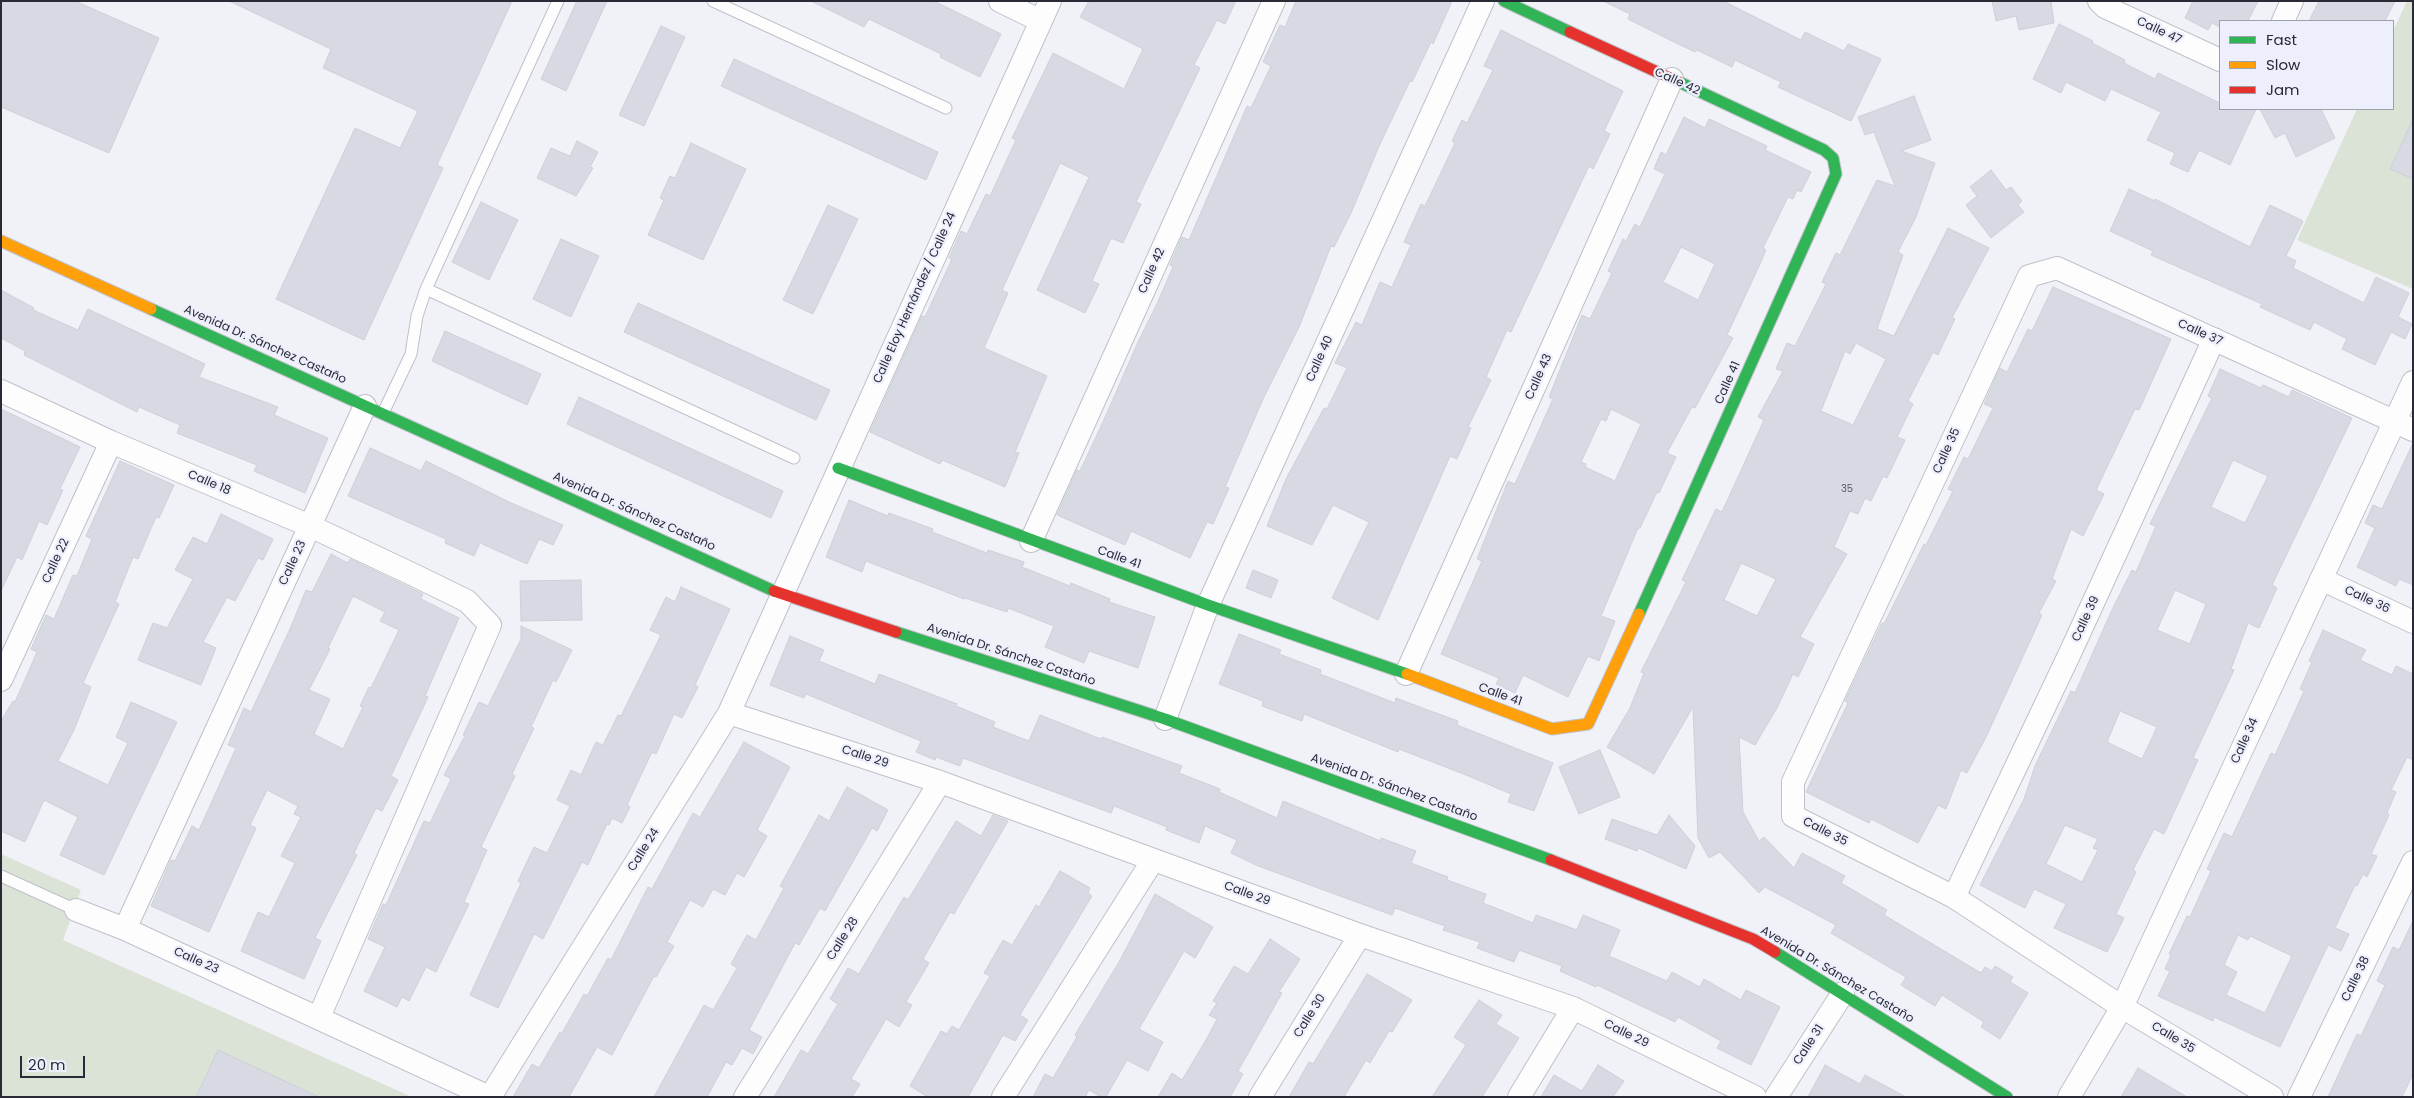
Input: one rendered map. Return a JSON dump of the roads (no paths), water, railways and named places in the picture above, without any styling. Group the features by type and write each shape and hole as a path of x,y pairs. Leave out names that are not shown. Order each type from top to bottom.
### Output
{"street":[{"path":"1000,1 1045,11"},
{"name":"Calle 42","path":"1031,541 1274,1"},
{"name":"Calle 40","path":"1165,719 1208,605 1482,1"},
{"name":"Calle 42","path":"1504,1 1824,150 1833,158 1836,174"},
{"name":"Calle 47","path":"2099,1 2105,7 2219,60"},
{"path":"2283,20 2292,1"},
{"name":"Calle Eloy Hernández / Calle 24","path":"781,594 1045,11"},
{"name":"Calle 43","path":"1406,674 1672,80"},
{"name":"Calle 41","path":"838,468 1031,541 1406,674 1552,729 1588,724 1600,703 1836,174"},
{"name":"Avenida Dr. Sánchez Castaño","path":"1,241 781,594 1165,719 1608,881 1744,936 1843,993 2007,1097"},
{"name":"Calle 37","path":"2009,319 2029,276 2057,268 2404,425"},
{"name":"Calle 35","path":"2009,319 1793,782 1792,816 1954,897 2122,1007 2272,1097"},
{"name":"Calle 39","path":"1954,897 2067,660 2214,339"},
{"name":"Calle 34","path":"2069,1097 2122,1007 2321,579 2404,425 2413,382"},
{"name":"Calle 18","path":"1,391 111,442 310,526 416,576 467,601 490,624 319,1017"},
{"name":"Calle 23","path":"374,410 310,526 125,929 490,1097"},
{"name":"Calle 22","path":"1,680 111,442"},
{"name":"Calle 36","path":"2321,579 2413,622"},
{"name":"Calle 24","path":"490,1097 729,713 781,594"},
{"name":"Calle 29","path":"729,713 940,782 1360,934 1573,1008 1755,1097"},
{"name":"Calle 28","path":"745,1097 940,782"},
{"path":"1003,1097 1153,860"},
{"name":"Calle 38","path":"2299,1097 2413,862"},
{"path":"76,910 125,929"},
{"name":"Calle 30","path":"1260,1097 1360,934"},
{"name":"Calle 31","path":"1776,1097 1843,993"},
{"path":"1519,1097 1573,1008"}],"lane":[{"path":"374,410 411,354 418,316 426,289 558,1"},
{"path":"713,1 946,108"},
{"path":"426,289 794,458"},
{"path":"1,876 76,910"}]}
